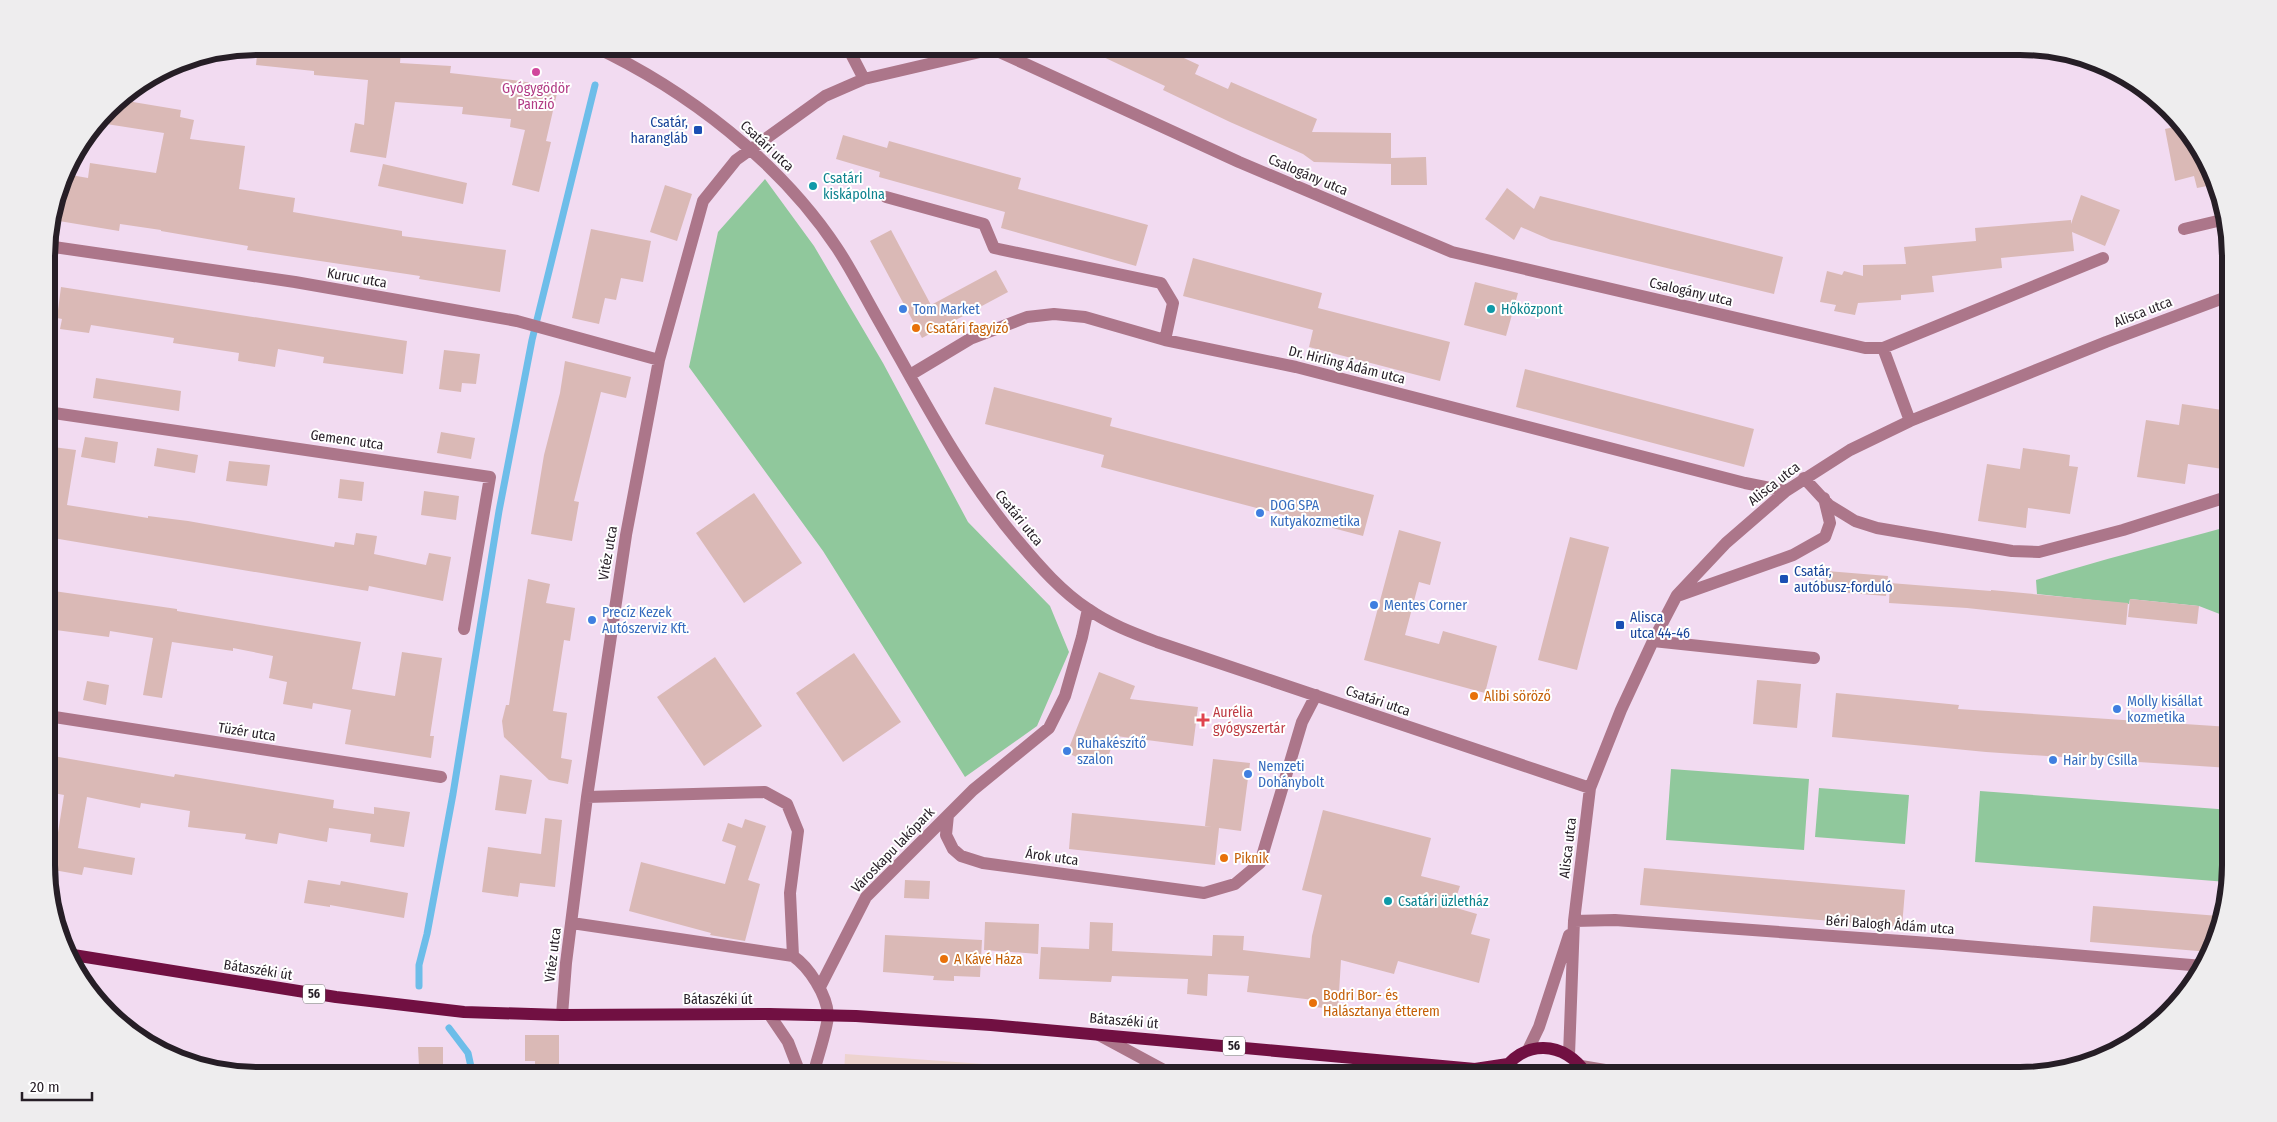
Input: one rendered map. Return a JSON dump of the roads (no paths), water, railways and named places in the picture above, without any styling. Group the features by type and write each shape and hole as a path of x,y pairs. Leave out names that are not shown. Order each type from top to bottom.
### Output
{"main road":[{"name":"Bátaszéki út","path":"77,956 239,983 381,1004 464,1012 562,1016 828,1015 1289,1050 1372,1061"},
{"path":"1528,1050 1549,1048 1569,1055 1580,1067"},
{"name":"56","path":"1508,1067 1528,1050"},
{"name":"56","path":"1372,1061 1449,1067"},
{"name":"56","path":"1372,1061 1387,1067"}],"street":[{"name":"Csatári utca","path":"613,55 628,62 724,127 750,148 795,192 838,248 950,448 990,508 1033,559 1088,609 1113,624 1157,642 1590,788"},
{"path":"852,55 864,80"},
{"name":"Csalogány utca","path":"750,148 825,96 864,80 968,55"},
{"name":"Csalogány utca","path":"1006,55 1239,162 1452,252 1865,348 1883,348 2103,258"},
{"name":"Vitéz utca","path":"562,1016 566,962 587,796 621,563 659,360 703,201 726,171 750,148"},
{"path":"886,197 984,224 994,248 1161,283 1173,303 1165,340"},
{"path":"2184,228 2218,221"},
{"name":"Kuruc utca","path":"55,247 295,282 517,321 659,360"},
{"name":"Alisca utca","path":"1569,1055 1574,920 1590,788 1621,710 1652,641 1677,596 1726,543 1786,491 1850,450 1910,420 2097,345 2222,299"},
{"name":"Dr. Hirling Ádám utca","path":"910,375 970,339 1027,317 1054,314 1085,317 1165,340 1296,367 1745,483 1786,491"},
{"path":"1883,348 1910,420"},
{"name":"Gemenc utca","path":"55,413 490,477 464,629"},
{"path":"1804,478 1829,505 1855,521 1877,528 2012,551 2039,552 2123,530 2222,499"},
{"path":"1677,596 1793,555 1825,537 1830,523 1824,498"},
{"path":"948,815 973,790 1050,728 1065,696 1088,609"},
{"path":"1652,641 1814,658"},
{"name":"Árok utca","path":"948,815 946,834 953,849 961,856 983,863 1204,893 1235,884 1260,862 1302,722 1316,695"},
{"name":"Tüzér utca","path":"55,717 441,778"},
{"path":"587,796 765,792 787,804 798,832 790,893 793,956"},
{"name":"Városkapu lakópark","path":"820,987 866,897 948,815"},
{"name":"Alisca utca","path":"1528,1050 1539,1027 1574,920"},
{"name":"Béri Balogh Ádám utca","path":"1574,920 1616,920 1944,944 2195,965"},
{"path":"572,923 793,956 799,960 820,987 828,1015 815,1067"},
{"path":"769,1014 788,1042 798,1067"},
{"path":"1096,1034 1158,1067"}],"waterway":[{"path":"419,986 419,965 427,934 453,794 499,511 532,340 595,85"},
{"path":"449,1028 468,1053 471,1067"}],"place":[{"name":"Gyógygödör Panzió","path":"536,72"},
{"name":"Csatár, harangláb","path":"698,130"},
{"name":"Csatári kiskápolna","path":"813,186"},
{"name":"Tom Market","path":"903,309"},
{"name":"Hőközpont","path":"1491,309"},
{"name":"Csatári fagyizó","path":"916,328"},
{"name":"DOG SPA Kutyakozmetika","path":"1260,513"},
{"name":"Csatár, autóbusz-forduló","path":"1784,579"},
{"name":"Mentes Corner","path":"1374,605"},
{"name":"Precíz Kezek Autószerviz Kft.","path":"592,620"},
{"name":"Alisca utca 44-46","path":"1620,625"},
{"name":"Alibi söröző","path":"1474,696"},
{"name":"Molly kisállat kozmetika","path":"2117,709"},
{"name":"Aurélia gyógyszertár","path":"1203,720"},
{"name":"Ruhakészítő szalon","path":"1067,751"},
{"name":"Hair by Csilla","path":"2053,760"},
{"name":"Nemzeti Dohánybolt","path":"1248,774"},
{"name":"Piknik","path":"1224,858"},
{"name":"Csatári üzletház","path":"1388,901"},
{"name":"A Kávé Háza","path":"944,959"},
{"name":"Bodri Bor- és Halásztanya étterem","path":"1313,1003"}]}
